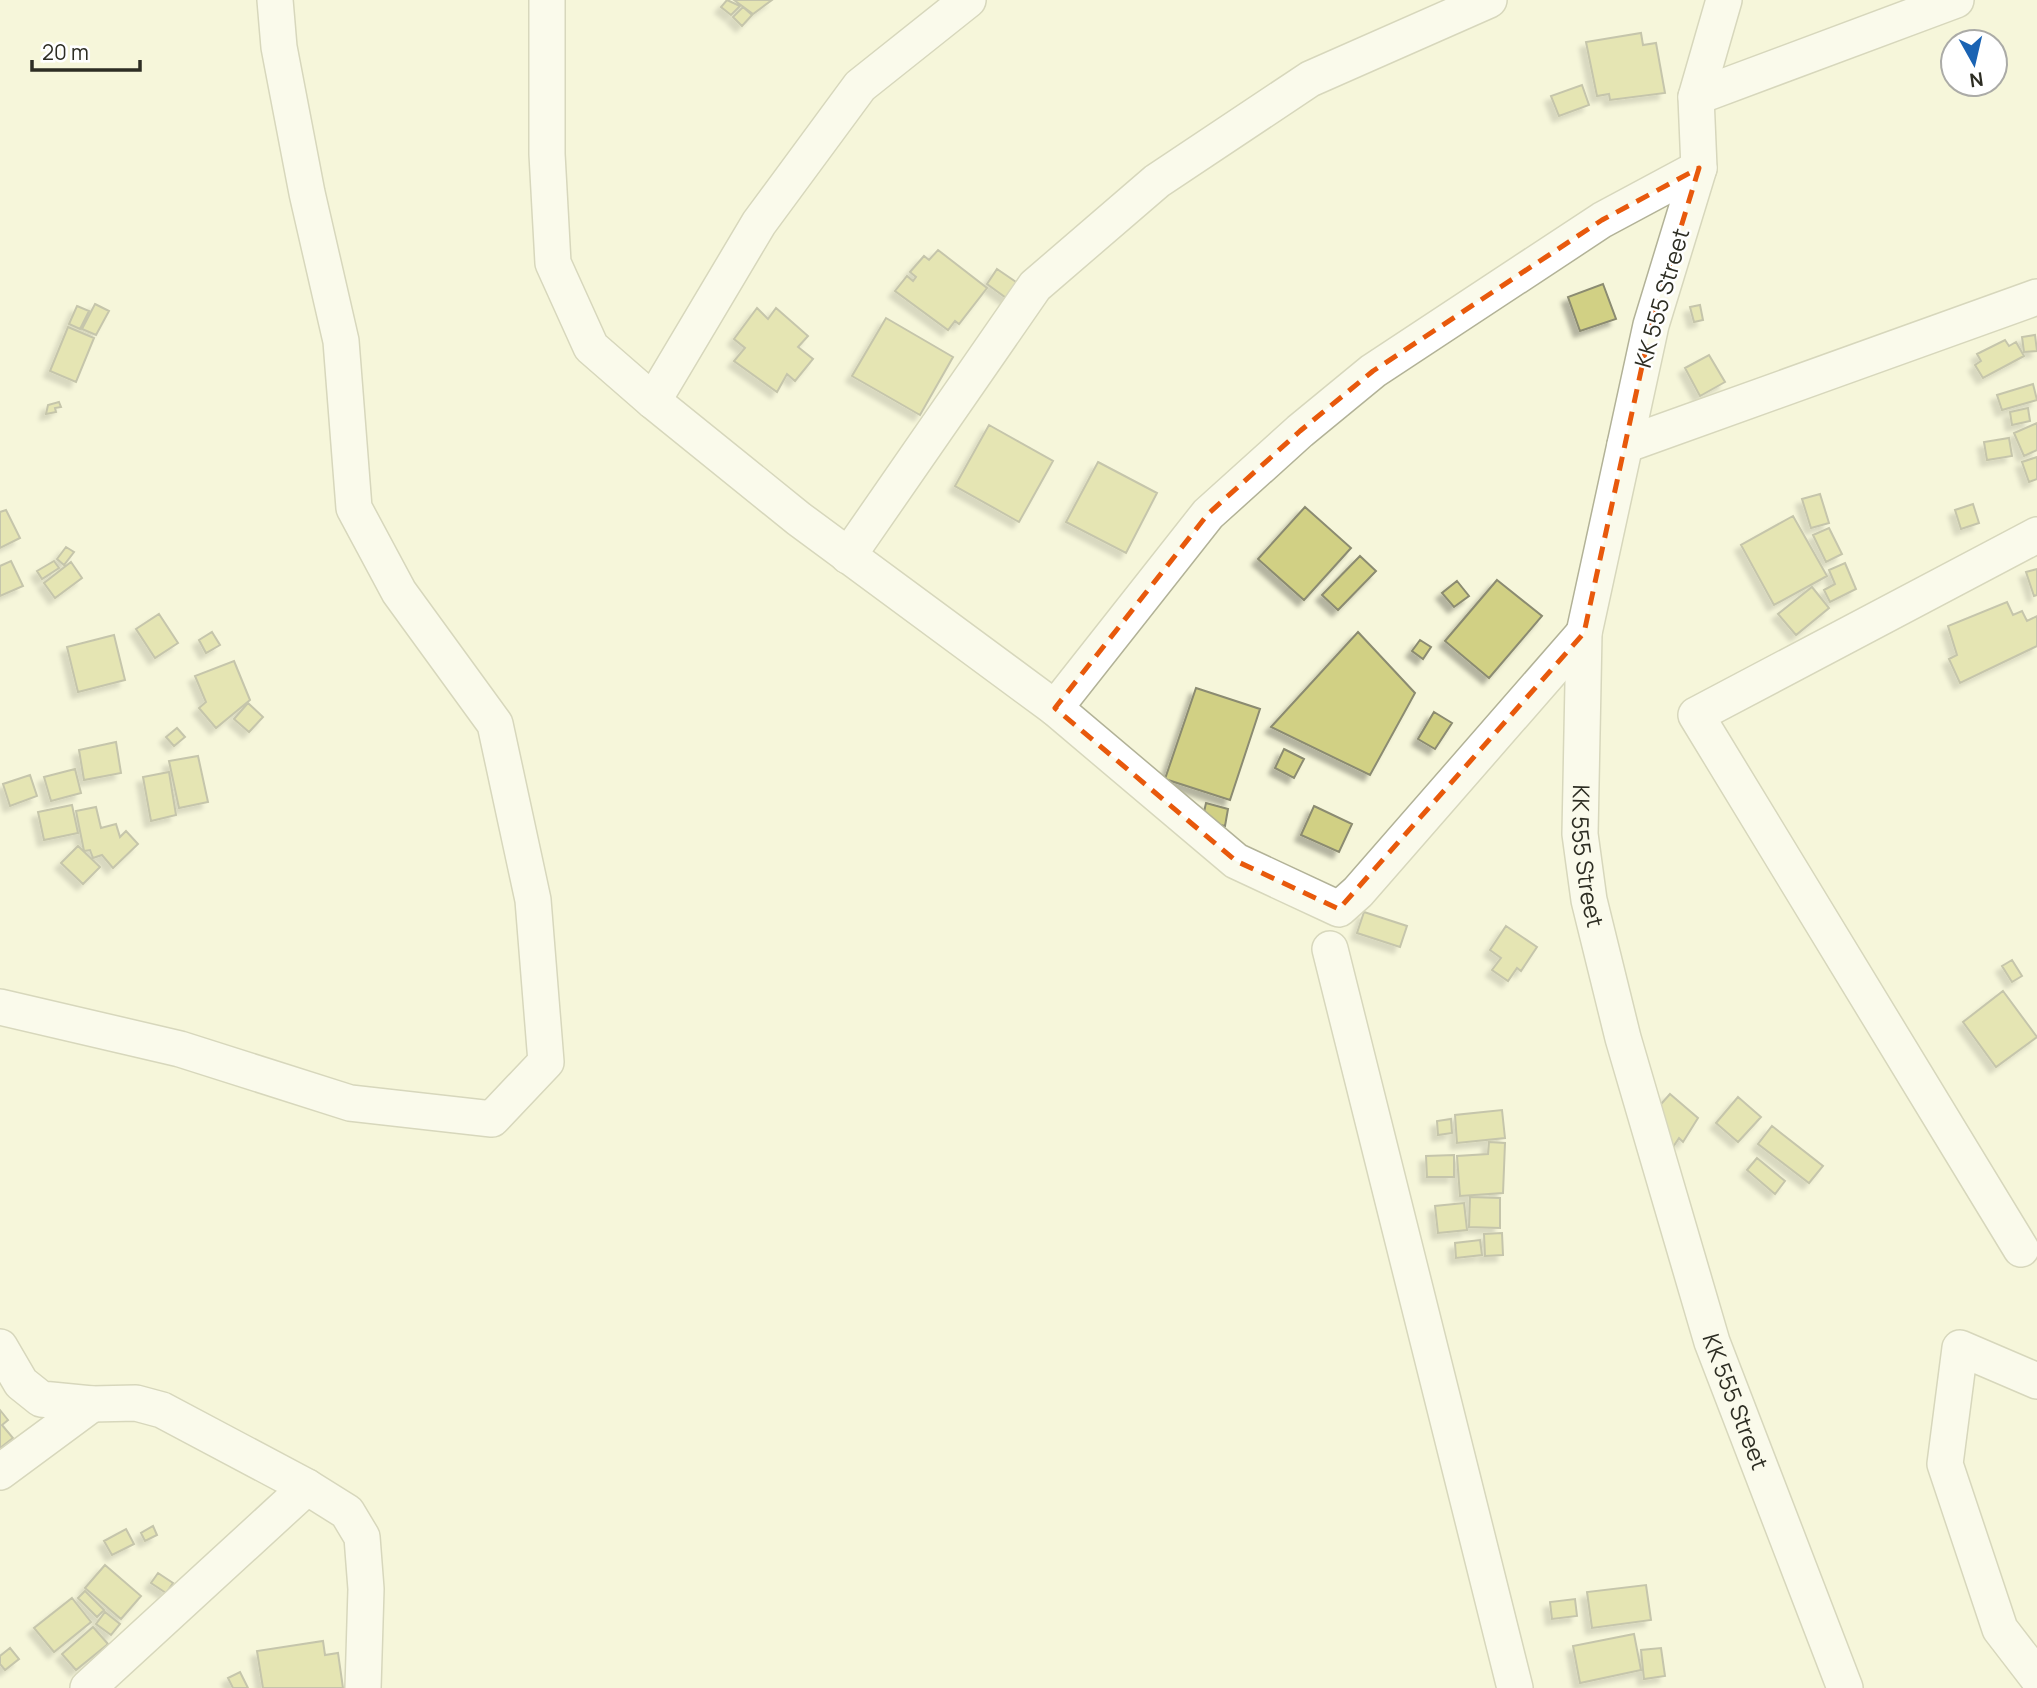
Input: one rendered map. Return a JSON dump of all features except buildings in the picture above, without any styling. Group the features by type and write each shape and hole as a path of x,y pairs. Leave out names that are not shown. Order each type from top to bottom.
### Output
{"street":[{"path":"0,1007 180,1049 350,1103 492,1119 546,1062 533,900 495,724 398,592 354,508 341,341 302,166 279,47 275,0"},
{"path":"574,0 548,12 547,154 553,263 591,346 653,401 848,556 1055,708 1236,861 1339,909 1358,892 1584,633"},
{"path":"653,401 759,223 860,86 968,0"},
{"path":"848,556 1035,286 1157,181 1310,79 1489,0"},
{"name":"KK 555 Street","path":"1724,0 1696,97 1699,168 1650,325 1584,633 1580,834 1592,912 1623,1038 1712,1342 1845,1688"},
{"path":"1696,97 1956,0"},
{"path":"1055,708 1208,514 1300,431 1373,371 1567,242 1699,168"},
{"path":"1625,445 2037,297"},
{"path":"2021,1250 1696,715 2037,534"},
{"path":"1330,949 1515,1688"},
{"path":"0,1347 21,1383 41,1399 92,1404 136,1403 162,1410 307,1487 347,1512 362,1537 366,1589 363,1688"},
{"path":"2037,1381 1961,1348 1945,1464 2000,1629 2037,1677"},
{"path":"0,1472 92,1404"},
{"path":"88,1688 307,1487"}],"highlighted area":[{"path":"1699,168 1651,325 1584,633 1339,909 1236,861 1055,708 1208,514 1300,431 1373,371 1602,220"}]}
